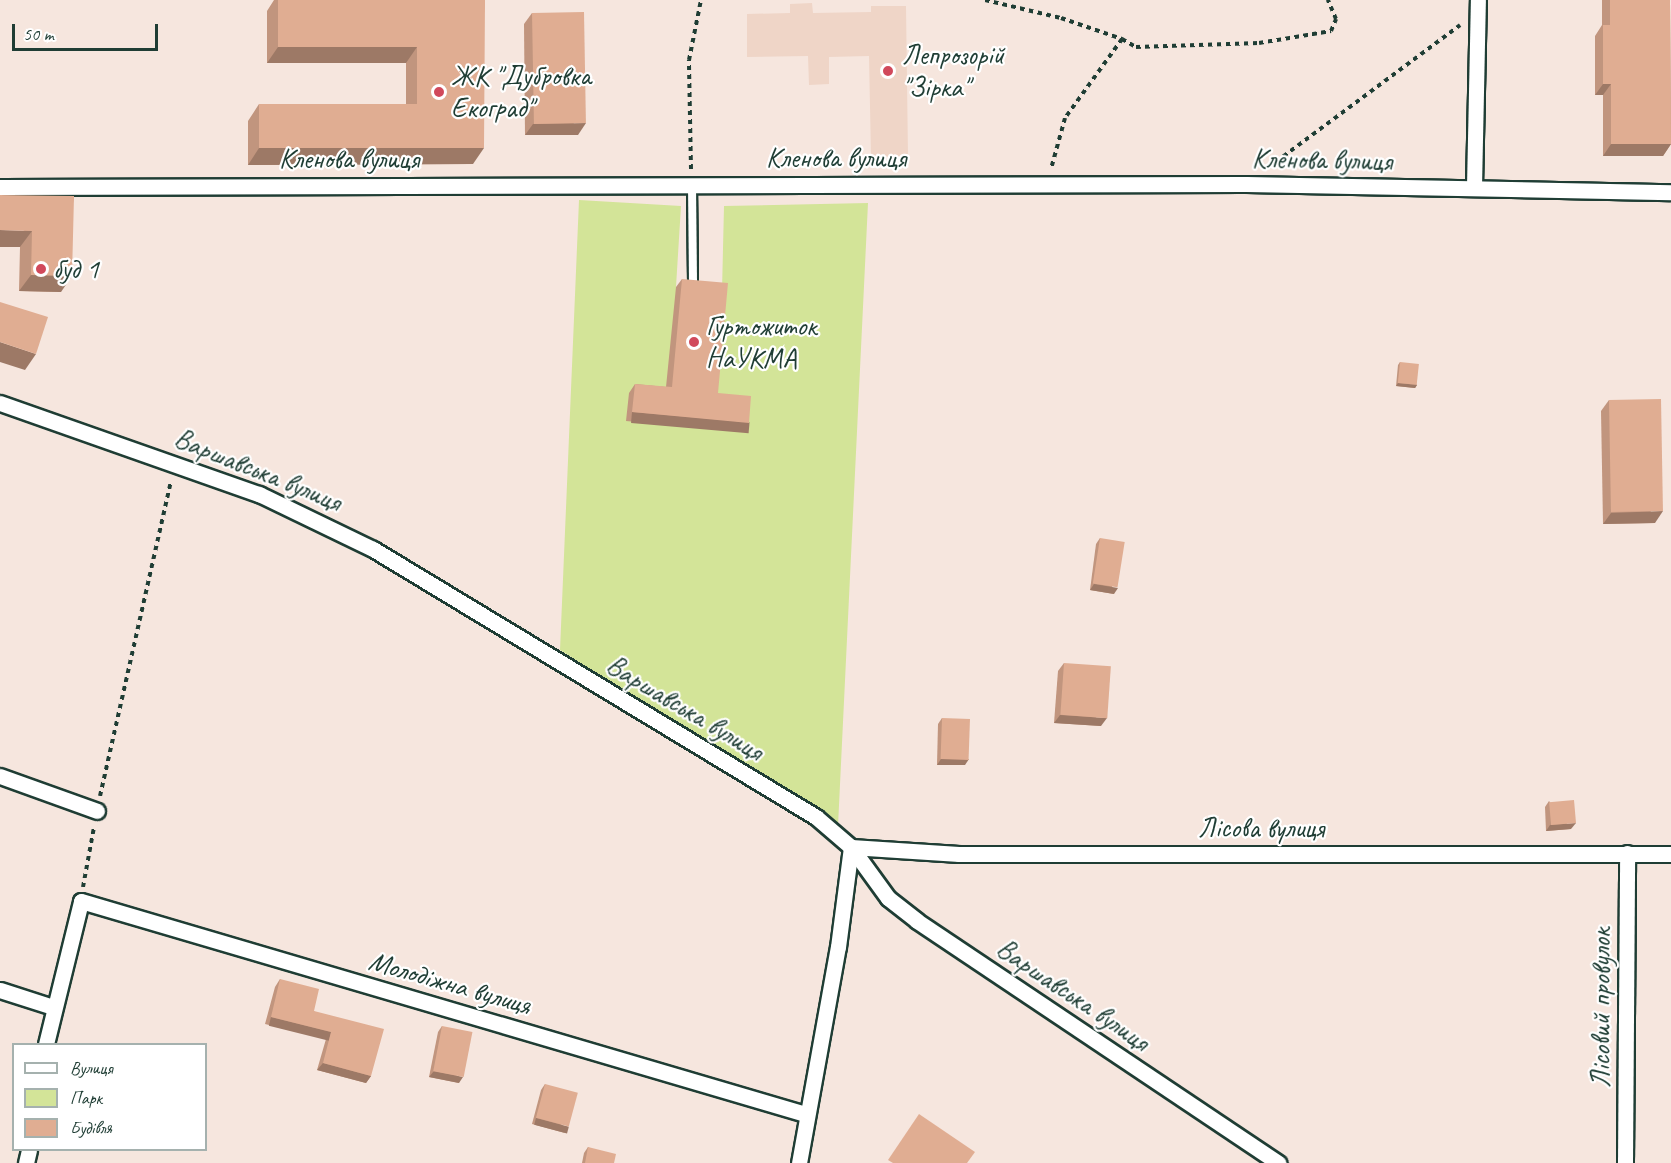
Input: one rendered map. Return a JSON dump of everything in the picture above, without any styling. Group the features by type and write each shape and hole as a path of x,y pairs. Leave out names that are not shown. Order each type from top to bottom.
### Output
{"street":[{"path":"1474,188 1478,6"},
{"name":"Кленова вулиця","path":"0,186 692,183 1246,184 1671,192"},
{"name":"Варшавська вулиця","path":"0,403 175,463 302,511 373,549 803,809 851,847 876,886 917,921 1278,1163"},
{"path":"0,776 97,811"},
{"path":"799,1163 805,1114 838,947 851,847"},
{"name":"Лісова вулиця","path":"851,847 959,854 1671,854"},
{"name":"Лісовий провулок","path":"1625,1163 1627,853"},
{"path":"46,1043 52,1007 81,901"},
{"name":"Молодіжна вулиця","path":"81,901 805,1114"},
{"path":"0,990 52,1007"}],"lane":[{"path":"692,183 693,281"}],"path":[{"path":"692,183 690,60 701,0"},
{"path":"985,0 1061,18 1122,39 1137,47 1259,43 1331,31 1335,19 1328,0"},
{"path":"1246,184 1478,6"},
{"path":"1048,184 1065,118 1122,39"},
{"path":"81,901 97,811 175,463"}],"shaded area":[{"name":"Лепрозорій \"Зірка\"","path":"812,3 813,13 871,12 871,6 906,6 908,156 871,157 869,56 829,57 829,84 809,85 808,56 747,57 747,14 790,13 790,4"}],"green space":[{"path":"579,200 681,206 676,287 712,402 722,291 724,206 868,203 838,826 560,650"}],"building":[{"name":"ЖК \"Дубровка Екоград\"","path":"278,0 485,0 484,148 259,148 259,104 417,104 417,47 278,47"},
{"path":"1610,0 1670,0 1671,144 1611,144 1611,84 1603,84 1603,25 1610,25"},
{"path":"584,12 586,123 534,124 532,13"},
{"path":"0,195 74,196 72,276 31,275 32,231 0,230"},
{"name":"Гуртожиток НаУКМА","path":"682,279 728,283 718,393 751,396 749,423 632,412 635,384 672,387"},
{"path":"0,302 48,317 36,354 0,342"},
{"path":"1400,362 1419,364 1417,385 1398,383"},
{"path":"1661,399 1663,511 1611,512 1609,400"},
{"path":"1100,538 1125,542 1117,587 1093,583"},
{"path":"1064,663 1111,666 1107,718 1060,715"},
{"path":"942,718 970,719 969,760 941,759"},
{"path":"1574,800 1576,823 1551,825 1549,802"},
{"path":"280,979 319,989 314,1011 384,1029 371,1076 323,1063 331,1032 271,1017"},
{"path":"442,1026 472,1032 464,1077 433,1071"},
{"path":"545,1084 578,1093 569,1127 536,1118"},
{"path":"919,1114 975,1152 967,1163 893,1163 888,1160"},
{"path":"588,1147 616,1154 614,1163 585,1163"}],"place":[{"name":"Лепрозорій \"Зірка\"","path":"888,71"},
{"name":"ЖК \"Дубровка Екоград\"","path":"439,92"},
{"name":"буд 1","path":"41,269"},
{"name":"Гуртожиток НаУКМА","path":"694,342"}]}
